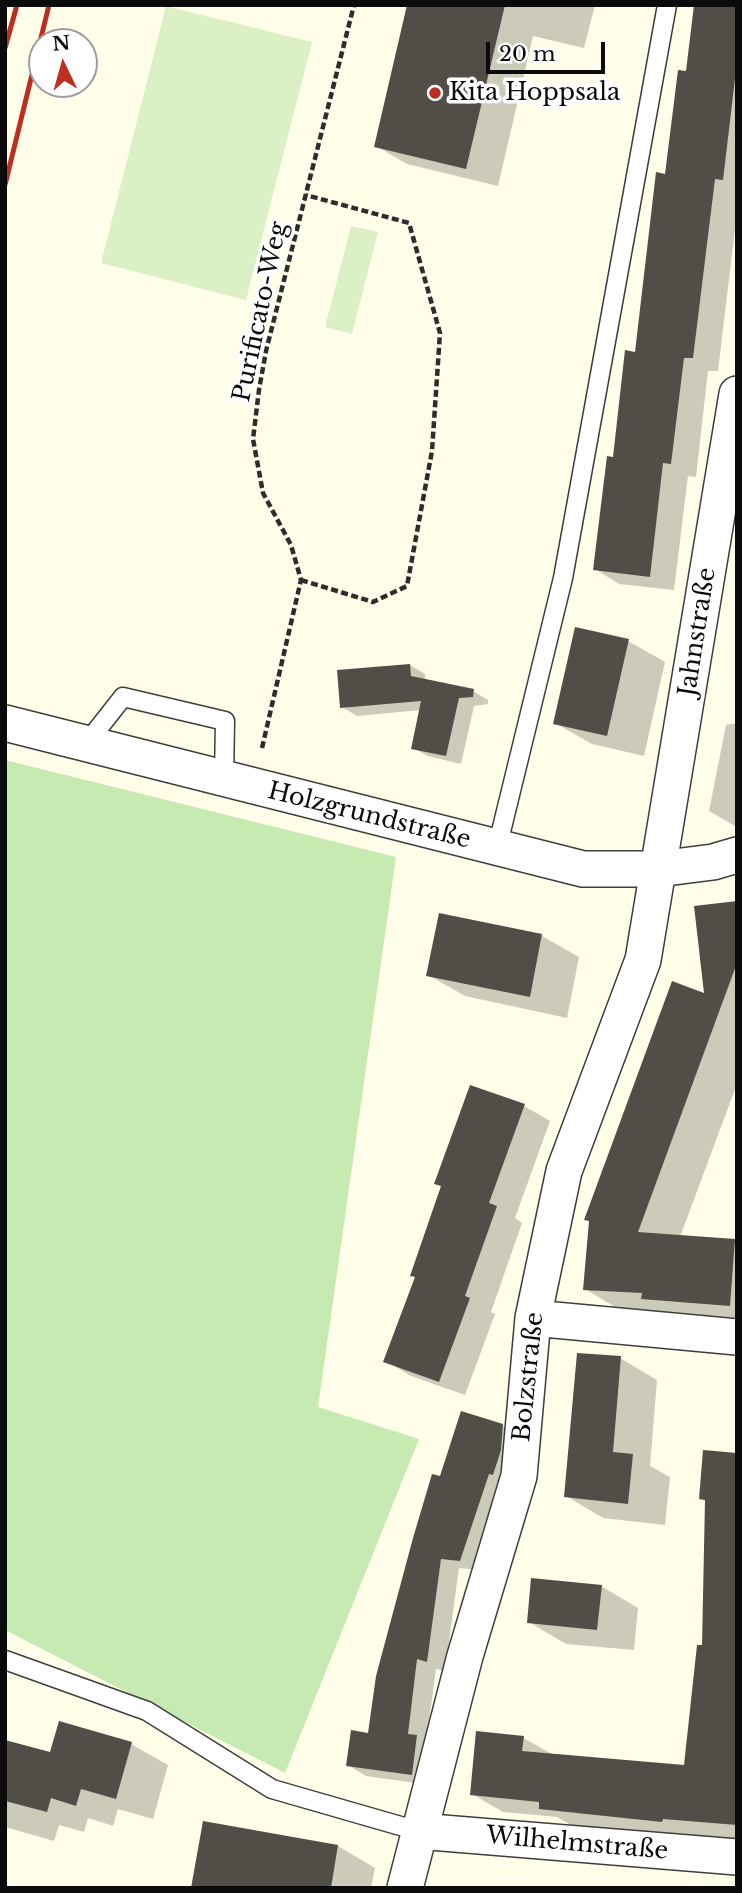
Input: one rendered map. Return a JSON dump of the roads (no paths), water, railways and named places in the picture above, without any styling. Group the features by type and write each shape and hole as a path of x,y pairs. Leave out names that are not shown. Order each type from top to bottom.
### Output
{"street":[{"name":"Jahnstraße","path":"659,869 737,394"},
{"name":"Holzgrundstraße","path":"5,723 583,869 659,869 713,862 737,855"},
{"name":"Bolzstraße","path":"405,1888 465,1656 519,1476 533,1318 564,1171 643,960 659,869"},
{"path":"533,1318 737,1337"},
{"name":"Wilhelmstraße","path":"418,1831 737,1857"}],"lane":[{"path":"497,848 563,578 667,5"},
{"path":"86,744 123,697 225,721 239,782"},
{"path":"5,1660 147,1711 272,1788 418,1831"}],"railway":[{"path":"5,48 17,5"},
{"path":"5,185 49,5"}],"place":[{"name":"Kita Hoppsala","path":"435,93"}]}
